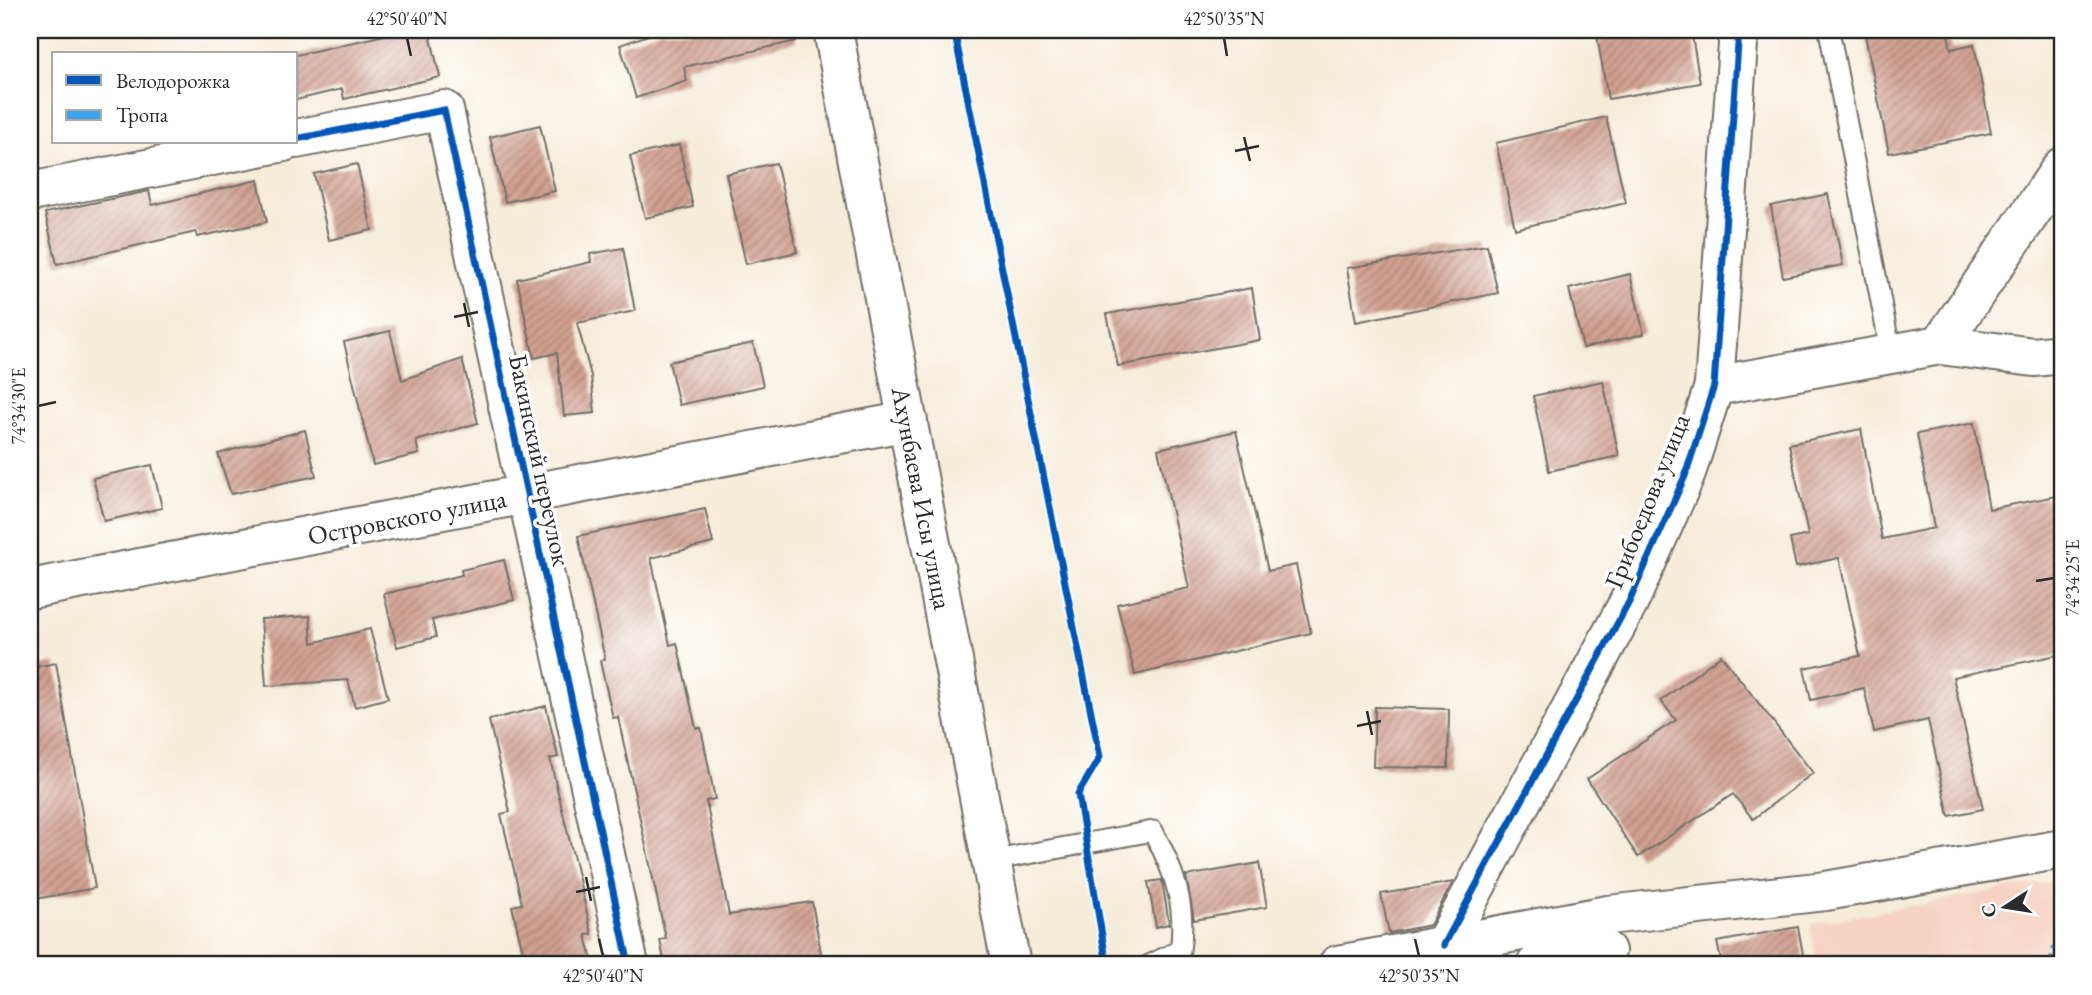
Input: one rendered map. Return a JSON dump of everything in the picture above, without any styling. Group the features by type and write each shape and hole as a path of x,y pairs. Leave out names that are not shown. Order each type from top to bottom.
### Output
{"street":[{"name":"Ахунбаева Исы улица","path":"833,30 990,861 1006,964"},
{"name":"Грибоедова улица","path":"1444,945 1629,602 1685,476 1714,386 1739,30"},
{"name":"Бакинский переулок","path":"298,139 444,110 629,965"},
{"path":"30,192 274,144"},
{"path":"1940,345 2062,167"},
{"path":"1714,386 1940,345 2034,357 2062,354"},
{"name":"Островского улица","path":"30,589 908,421"},
{"path":"1338,965 1608,915 1826,891 2062,849"},
{"path":"1536,965 1606,951"}],"lane":[{"path":"1829,30 1891,354"},
{"path":"990,861 1153,831 1173,868 1184,923 1180,950 1149,965"}],"shaded area":[{"path":"2062,879 2062,965 1817,965 1810,924"}],"building":[{"path":"407,30 429,30 440,77 344,99 342,89 298,100 298,55"},
{"path":"662,30 794,30 796,41 684,67 687,81 636,98 620,45"},
{"path":"1596,30 1691,30 1700,83 1608,99"},
{"path":"1864,30 1947,30 1951,49 1974,44 1991,133 1889,153"},
{"path":"1606,117 1626,203 1515,229 1496,143"},
{"path":"540,125 555,191 505,202 490,137"},
{"path":"679,145 693,207 645,218 630,156"},
{"path":"776,163 797,252 746,264 726,174"},
{"path":"357,164 372,230 329,240 314,174"},
{"path":"258,180 267,222 197,237 196,232 57,264 45,213 149,191 152,205"},
{"path":"1828,194 1843,265 1783,277 1771,206"},
{"path":"1487,245 1498,293 1356,322 1347,268"},
{"path":"623,248 635,311 577,323 591,376 595,413 564,416 557,353 534,358 517,279 591,262 590,254"},
{"path":"1630,274 1644,334 1583,348 1569,289"},
{"path":"1252,288 1260,340 1118,366 1107,314"},
{"path":"390,331 402,380 462,359 478,423 416,441 419,454 373,465 344,342"},
{"path":"753,343 763,386 679,405 669,362"},
{"path":"1603,381 1619,456 1549,471 1533,396"},
{"path":"1974,423 1989,509 2062,495 2062,654 1953,677 1983,809 1949,816 1928,720 1874,732 1864,688 1811,700 1804,668 1860,656 1839,558 1796,567 1790,539 1808,535 1789,444 1861,429 1882,539 1934,528 1917,434"},
{"path":"305,430 316,476 231,494 218,454"},
{"path":"1236,431 1268,571 1296,565 1311,633 1135,675 1117,604 1189,588 1158,449"},
{"path":"152,465 162,508 104,521 93,478"},
{"path":"705,509 713,543 651,558 670,645 677,643 696,728 701,728 715,799 706,801 729,915 812,902 823,965 665,965 660,940 666,939 618,717 613,718 600,661 605,659 578,536"},
{"path":"504,560 514,600 432,620 436,637 397,647 384,594 462,575 461,570"},
{"path":"310,616 312,643 370,629 388,698 355,707 348,680 266,686 261,619"},
{"path":"1721,655 1813,773 1753,819 1733,794 1638,857 1587,779 1676,720 1661,701"},
{"path":"56,663 95,888 30,900 30,668"},
{"path":"546,706 558,757 550,759 592,934 586,935 593,965 526,965 512,906 522,904 501,814 510,812 489,720"},
{"path":"1375,707 1449,709 1448,768 1373,767"},
{"path":"1259,863 1267,907 1194,920 1186,876"},
{"path":"1162,880 1169,924 1156,927 1148,882"},
{"path":"1453,882 1430,925 1389,933 1381,894"},
{"path":"1798,927 1805,965 1722,965 1717,942"}],"marked path":[{"path":"2050,965 2054,949 2062,942"}],"cycle path":[{"path":"954,30 1100,757 1078,794 1107,965"},
{"path":"1444,945 1629,602 1685,476 1714,386 1739,30"},
{"path":"298,139 444,110 629,965"}]}
